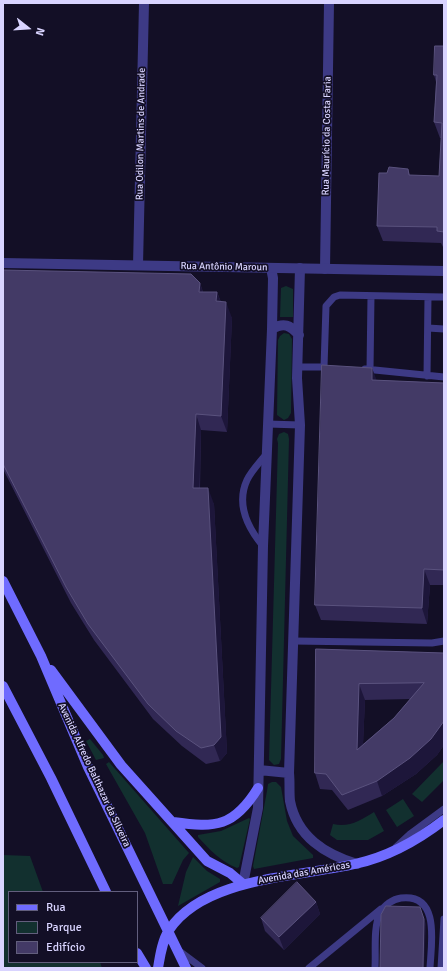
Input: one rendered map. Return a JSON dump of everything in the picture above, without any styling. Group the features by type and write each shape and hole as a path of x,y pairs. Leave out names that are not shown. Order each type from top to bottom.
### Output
{"main road":[{"name":"Avenida Alfredo Balthazar da Silveira","path":"3,581 41,656 88,767 186,968"},
{"path":"41,656 121,765 207,861 230,873 243,884"},
{"path":"3,687 56,787 106,891"},
{"path":"173,822 208,826 222,823 235,816 248,804 258,788"},
{"name":"Avenida das Américas","path":"168,931 190,909 208,899 243,884 357,864 392,852 424,835 444,820"},
{"path":"158,968 161,952 168,931"},
{"path":"138,955 146,968"}],"street":[{"name":"Rua Odilon Martins de Andrade","path":"138,265 144,3"},
{"name":"Rua Maurício da Costa Faria","path":"325,269 329,3"},
{"name":"Rua Antônio Maroun","path":"3,263 444,271"},
{"path":"243,884 258,808 264,546 272,329 273,278 271,268"},
{"path":"300,268 298,334 300,426 289,773 290,801 295,817 304,832 317,846 336,858 357,864"},
{"path":"272,329 281,325 288,325 298,334"},
{"path":"259,770 289,773"}],"lane":[{"path":"298,366 328,367 326,306 330,300 340,295 444,298"},
{"path":"370,370 371,296"},
{"path":"427,376 428,297"},
{"path":"428,328 444,329"},
{"path":"354,368 444,377"},
{"path":"268,424 300,426"},
{"path":"264,546 251,530 245,515 243,492 247,479 268,452"},
{"path":"293,642 432,643 444,641"},
{"path":"392,852 410,834 444,809"},
{"path":"308,968 387,904 396,899 407,898 417,900 425,907 432,922 430,968"},
{"path":"375,968 377,923 380,912 387,904"},
{"path":"441,968 444,919"},
{"path":"177,949 202,968"}],"green space":[{"path":"286,286 293,289 293,317 280,317 281,288"},
{"path":"284,333 289,334 292,339 291,413 288,418 284,420 277,415 278,340"},
{"path":"284,432 288,434 289,439 281,759 279,764 274,765 269,760 277,439 279,434"},
{"path":"90,739 104,758 96,760 86,741"},
{"path":"444,761 444,780 422,802 412,794"},
{"path":"109,762 189,853 183,860 172,884 163,884 145,833 106,764"},
{"path":"276,782 281,787 287,821 293,836 313,855 313,858 254,869 253,866 268,784"},
{"path":"403,799 414,816 397,827 386,810"},
{"path":"374,812 384,831 368,840 337,840 330,835 333,824 350,824"},
{"path":"249,818 239,867 237,868 220,859 198,837 198,835 221,831"},
{"path":"3,855 30,856 43,891 8,891 8,963 100,963 102,968 3,968"},
{"path":"193,857 207,871 220,879 220,882 178,906 186,872"}],"building":[{"path":"435,46 444,46 444,232 437,231 437,227 377,226 379,173 387,173 389,167 408,169 409,175 439,176 442,123 434,122 437,75 434,75"},
{"path":"3,270 191,274 200,283 199,292 217,292 216,301 226,302 221,416 196,414 193,488 208,488 221,737 214,745 201,748 176,731 148,704 88,624 66,587 3,464"},
{"path":"322,365 372,368 372,380 444,383 444,570 424,569 422,608 315,605"},
{"path":"316,649 444,653 444,721 431,739 410,758 377,781 342,795 326,774 315,773","holes":["424,683 394,718 357,750 359,684"]},
{"path":"297,882 316,902 279,937 261,918"},
{"path":"386,906 420,907 424,919 423,968 380,968 381,915"}]}
